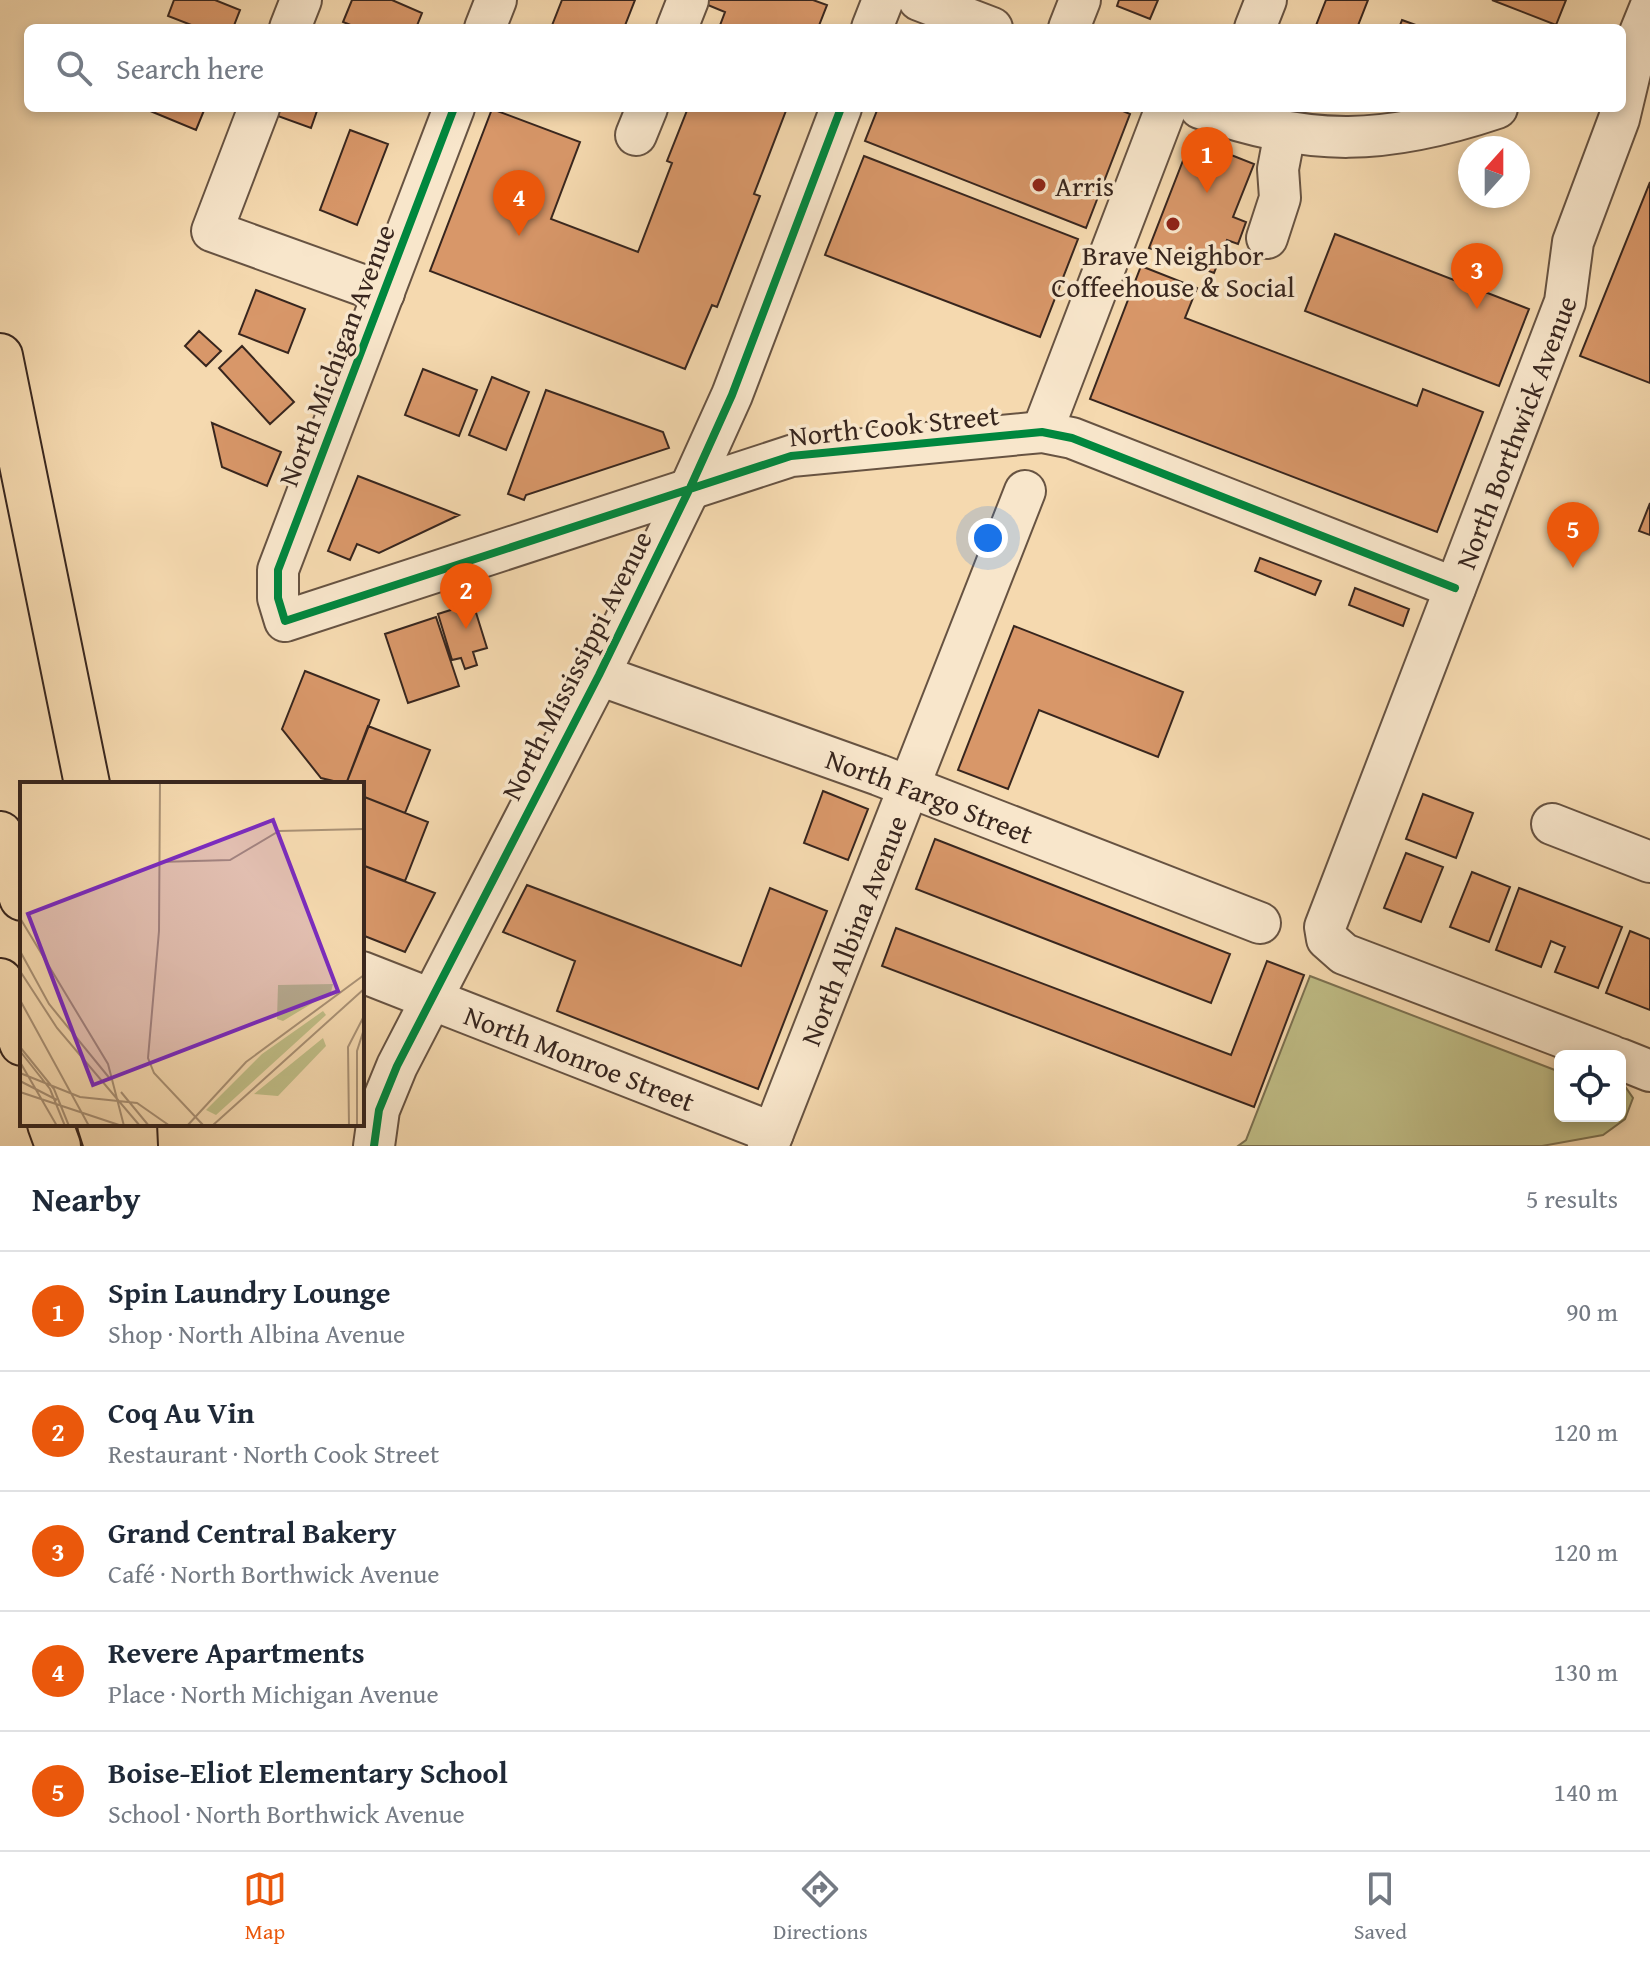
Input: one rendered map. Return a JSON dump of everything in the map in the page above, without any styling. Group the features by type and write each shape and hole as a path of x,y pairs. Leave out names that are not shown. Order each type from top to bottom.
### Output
{"highway":[{"path":"0,356 87,782"},
{"path":"0,834 20,892"},
{"path":"0,981 20,1037"},
{"path":"51,1126 58,1146"},
{"path":"101,1126 107,1146"},
{"path":"134,1126 135,1146"}],"street":[{"path":"292,24 301,0"},
{"path":"487,24 496,0"},
{"path":"679,24 688,0"},
{"path":"874,24 883,0"},
{"path":"919,0 982,24"},
{"path":"1071,24 1080,0"},
{"path":"1257,24 1266,0"},
{"name":"North Borthwick Avenue","path":"1626,97 1650,8"},
{"path":"257,112 212,231 384,293"},
{"name":"North Michigan Avenue","path":"285,621 278,598 278,570 452,112"},
{"name":"North Mississippi Avenue","path":"374,1146 385,1093 599,675 732,395 839,112"},
{"path":"1042,432 1164,112"},
{"path":"1221,112 1285,132 1339,138 1387,137 1484,112"},
{"name":"North Borthwick Avenue","path":"1596,1050 1344,954 1327,939 1329,914 1565,302 1573,242 1621,112"},
{"path":"1267,238 1280,198 1278,169 1285,132"},
{"name":"North Cook Street","path":"285,621 791,456 1042,432 1072,438 1455,588"},
{"name":"North Albina Avenue","path":"770,1140 1025,491"},
{"name":"North Fargo Street","path":"599,675 908,786 1260,923"},
{"path":"1552,824 1650,862"},
{"name":"North Monroe Street","path":"364,973 770,1140"},
{"path":"1626,1061 1650,1071"}],"shaded area":[{"path":"1310,976 1554,1070 1554,1122 1621,1122 1603,1135 1542,1146 1238,1146 1246,1140"},
{"path":"1626,1088 1633,1098 1626,1116"}],"building":[{"path":"174,0 215,0 240,10 235,24 189,24 168,16"},
{"path":"352,0 392,0 422,13 418,24 343,22"},
{"path":"562,0 635,0 626,24 553,24"},
{"path":"705,0 813,0 827,5 820,24 720,24 725,12 703,3"},
{"path":"1119,0 1158,0 1150,19 1117,6"},
{"path":"1326,0 1368,0 1359,24 1317,24"},
{"path":"1492,0 1566,0 1556,24"},
{"path":"153,112 203,112 196,130"},
{"path":"276,112 317,112 311,128 275,115"},
{"path":"491,112 500,112 580,142 551,219 638,252 672,163 667,161 686,112 785,112 754,194 760,196 717,307 712,305 685,369 430,271"},
{"name":"Arris","path":"876,112 1130,114 1086,228 865,141"},
{"path":"350,130 388,144 357,225 320,210"},
{"path":"1216,149 1254,164 1233,217 1246,222 1238,244 1227,240 1214,273 1149,248 1184,158 1209,168"},
{"path":"864,156 1078,239 1040,337 825,255"},
{"path":"1650,182 1650,383 1580,356"},
{"path":"1335,234 1529,309 1499,386 1305,311"},
{"path":"1141,266 1197,288 1185,318 1417,406 1423,389 1483,412 1437,532 1090,399"},
{"path":"256,290 305,309 288,353 239,334"},
{"path":"199,331 221,351 206,366 185,346"},
{"path":"242,346 294,402 270,424 219,368"},
{"path":"423,369 477,390 459,436 405,415"},
{"path":"492,377 529,392 506,450 469,435"},
{"path":"546,390 663,432 669,448 526,495 524,500 508,494"},
{"path":"212,423 281,452 267,486 222,467"},
{"path":"358,476 459,515 379,553 357,544 350,560 328,551"},
{"path":"1650,503 1650,535 1639,531"},
{"path":"1260,558 1321,581 1315,595 1255,571"},
{"path":"1355,588 1409,609 1403,626 1349,605"},
{"path":"473,603 487,648 473,652 477,665 465,669 461,658 452,660 438,614"},
{"path":"436,617 459,686 408,703 385,634"},
{"path":"1014,626 1183,692 1158,757 1039,710 1008,789 958,770"},
{"path":"305,671 379,700 347,782 321,778 282,729"},
{"path":"368,726 430,750 405,813 364,797 364,782 347,782"},
{"path":"823,791 868,809 848,860 804,843"},
{"path":"1423,794 1473,813 1456,858 1406,839"},
{"path":"364,797 428,822 405,881 364,866"},
{"path":"935,839 1230,954 1211,1003 916,889"},
{"path":"1406,853 1443,867 1421,922 1384,908"},
{"path":"364,866 435,893 405,952 364,936"},
{"path":"1472,872 1510,887 1489,942 1450,927"},
{"path":"527,885 741,966 770,888 827,911 758,1089 557,1011 575,961 503,932"},
{"path":"1519,888 1622,927 1598,988 1555,972 1565,947 1551,941 1541,967 1496,950"},
{"path":"896,928 1231,1055 1267,961 1304,975 1254,1107 882,966"},
{"path":"1630,931 1650,939 1650,1010 1606,993"}],"cycle path":[{"path":"452,112 278,570 278,598 285,621 791,456 1042,432 1072,438 1455,588"},
{"path":"374,1146 379,1110 397,1066 599,675 732,395 839,112"}],"place":[{"name":"Arris","path":"1039,185"},
{"name":"Spin Laundry Lounge","path":"1207,193"},
{"name":"Brave Neighbor Coffeehouse & Social","path":"1173,224"},
{"name":"Revere Apartments","path":"519,236"},
{"name":"Grand Central Bakery","path":"1477,309"},
{"name":"Boise-Eliot Elementary School","path":"1573,568"},
{"name":"Coq Au Vin","path":"466,629"}]}
